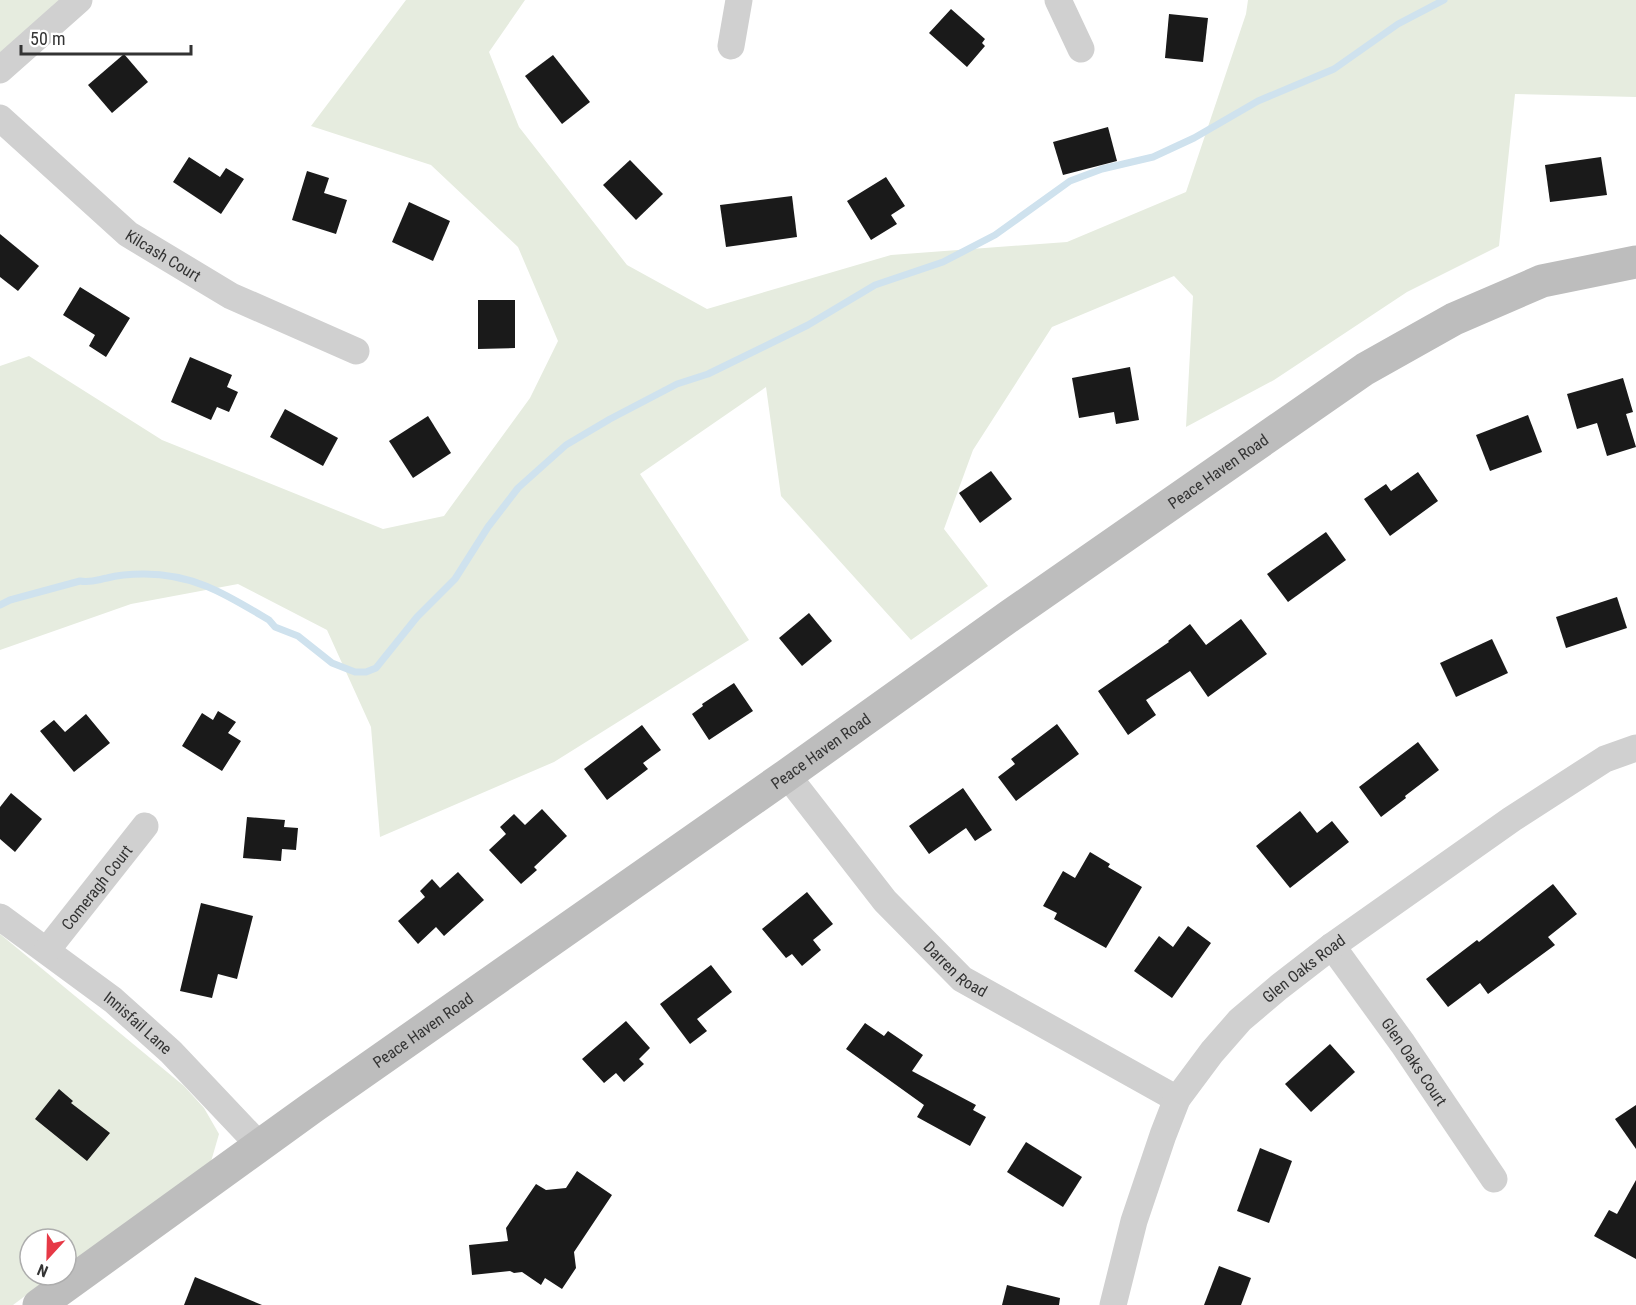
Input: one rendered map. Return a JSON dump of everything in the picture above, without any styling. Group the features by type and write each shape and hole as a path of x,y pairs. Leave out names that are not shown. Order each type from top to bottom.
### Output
{"main road":[{"name":"Peace Haven Road","path":"39,1305 1011,615 1365,369 1454,319 1542,281 1636,262"}],"street":[{"path":"0,70 80,0"},
{"path":"731,45 739,0"},
{"path":"1058,0 1081,49"},
{"name":"Kilcash Court","path":"0,118 128,234 231,296 356,351"},
{"name":"Glen Oaks Road","path":"1113,1305 1134,1221 1162,1135 1178,1099 1212,1052 1240,1020 1332,946 1512,819 1605,759 1636,748"},
{"name":"Darren Road","path":"787,775 885,902 962,979 1178,1099"},
{"name":"Comeragh Court","path":"47,950 145,826"},
{"name":"Innisfail Lane","path":"0,917 113,1000 171,1052 260,1146"},
{"name":"Glen Oaks Court","path":"1332,946 1403,1044 1494,1179"}],"shaded area":[{"path":"0,0 61,0 0,53"},
{"path":"406,0 525,0 489,52 519,127 627,265 707,309 891,255 1067,242 1186,192 1246,14 1248,0 1636,0 1636,97 1515,94 1499,246 1407,292 1274,380 1186,427 1193,296 1174,276 1052,327 973,450 944,529 988,586 911,640 781,496 766,387 640,474 749,640 554,762 380,837 371,727 327,630 238,584 131,604 0,650 0,366 29,356 162,440 383,529 444,516 530,398 558,341 518,247 431,165 311,126"},
{"path":"0,934 184,1086 204,1108 219,1134 210,1165 78,1258 78,1227 18,1227 18,1287 37,1287 13,1305 0,1305"}],"building":[{"path":"951,9 985,39 982,43 985,46 967,67 929,33"},
{"path":"1169,14 1208,18 1203,62 1165,58"},
{"path":"124,54 148,82 112,113 88,85"},
{"path":"553,55 590,102 562,124 525,76"},
{"path":"1108,127 1117,161 1063,175 1053,142"},
{"path":"189,157 220,177 226,168 244,179 221,214 173,182"},
{"path":"1601,157 1607,195 1550,202 1545,165"},
{"path":"630,160 663,194 636,220 603,185"},
{"path":"307,171 329,178 324,193 347,200 336,234 292,220"},
{"path":"886,177 905,206 891,215 897,224 871,240 847,201"},
{"path":"792,196 797,237 726,247 720,205"},
{"path":"409,202 450,221 433,261 392,242"},
{"path":"0,234 39,266 18,291 0,277"},
{"path":"80,287 130,318 106,357 89,346 95,335 63,315"},
{"path":"478,300 515,300 515,348 478,349"},
{"path":"190,357 232,375 227,387 238,392 229,412 217,407 211,420 171,402"},
{"path":"1130,367 1139,420 1116,424 1114,412 1079,418 1072,378"},
{"path":"1623,378 1633,412 1626,414 1636,447 1607,456 1597,423 1577,429 1567,394"},
{"path":"285,409 338,438 323,466 270,437"},
{"path":"1528,415 1542,452 1490,471 1476,435"},
{"path":"428,416 451,453 413,478 389,441"},
{"path":"991,471 1012,499 980,523 959,493"},
{"path":"1418,472 1438,501 1390,536 1364,499 1386,484 1391,491"},
{"path":"1326,532 1346,560 1288,602 1267,574"},
{"path":"1617,597 1627,628 1566,648 1556,617"},
{"path":"809,613 832,641 802,666 779,638"},
{"path":"1241,619 1267,654 1208,697 1190,671 1146,700 1156,715 1128,735 1098,691 1169,642 1190,624 1206,645"},
{"path":"1492,639 1508,673 1456,697 1440,663"},
{"path":"734,683 753,711 709,740 692,714 703,706 702,704"},
{"path":"218,711 236,722 228,733 241,741 222,771 182,746 202,713 213,720"},
{"path":"86,714 110,743 74,772 40,731 54,720 65,732"},
{"path":"1057,724 1079,754 1016,801 998,777 1015,764 1011,759"},
{"path":"642,725 661,750 643,763 648,769 607,800 584,769"},
{"path":"1418,742 1439,770 1381,817 1359,787"},
{"path":"963,788 992,830 975,841 966,828 929,854 909,826"},
{"path":"11,793 42,819 15,852 0,839 0,807"},
{"path":"542,809 567,836 534,867 537,870 521,884 489,850 506,834 500,827 514,814 525,825"},
{"path":"1300,811 1317,833 1332,821 1349,842 1290,888 1256,846"},
{"path":"247,817 285,820 284,827 298,828 296,850 282,849 281,861 243,858"},
{"path":"1090,852 1110,864 1108,867 1142,887 1106,948 1054,919 1057,913 1043,906 1063,871 1075,878"},
{"path":"458,872 484,900 444,936 436,927 418,944 398,921 425,897 420,891 432,879 440,888"},
{"path":"1553,884 1577,914 1548,937 1555,945 1488,994 1480,983 1448,1007 1426,979 1477,940 1479,942"},
{"path":"807,892 833,924 813,940 821,950 802,966 792,954 786,958 762,929"},
{"path":"201,903 253,916 237,979 218,974 212,998 180,991"},
{"path":"1188,926 1211,943 1172,998 1134,971 1159,936 1173,947"},
{"path":"711,965 732,992 697,1019 707,1031 690,1044 660,1004"},
{"path":"626,1021 650,1048 639,1059 644,1064 624,1082 616,1073 604,1083 582,1059"},
{"path":"865,1023 884,1036 888,1031 923,1055 912,1071 976,1105 973,1110 986,1117 970,1146 917,1117 924,1105 846,1049"},
{"path":"1330,1044 1355,1072 1311,1112 1285,1084"},
{"path":"59,1089 73,1101 71,1103 110,1133 87,1161 35,1119"},
{"path":"1636,1105 1636,1149 1615,1119"},
{"path":"1026,1142 1082,1177 1063,1207 1007,1172"},
{"path":"1260,1148 1292,1161 1269,1223 1237,1211"},
{"path":"577,1171 612,1195 574,1252 576,1268 562,1289 545,1278 541,1285 522,1272 472,1275 469,1245 508,1241 506,1228 536,1184 546,1190 566,1188"},
{"path":"1636,1180 1636,1259 1594,1236 1609,1210 1617,1214"},
{"path":"1219,1266 1251,1278 1241,1305 1204,1305"},
{"path":"195,1277 262,1305 184,1305"},
{"path":"1007,1285 1060,1298 1059,1305 1002,1305"}],"waterway":[{"path":"0,605 10,600 80,581 135,574 162,575 195,582 224,594 269,620 275,627 298,636 332,663 355,672 366,672 376,668 417,617 455,579 488,527 518,488 566,445 677,384 708,374 808,325 875,285 943,262 995,235 1070,181 1102,169 1153,157 1194,138 1258,101 1334,69 1398,24 1444,0"}]}
